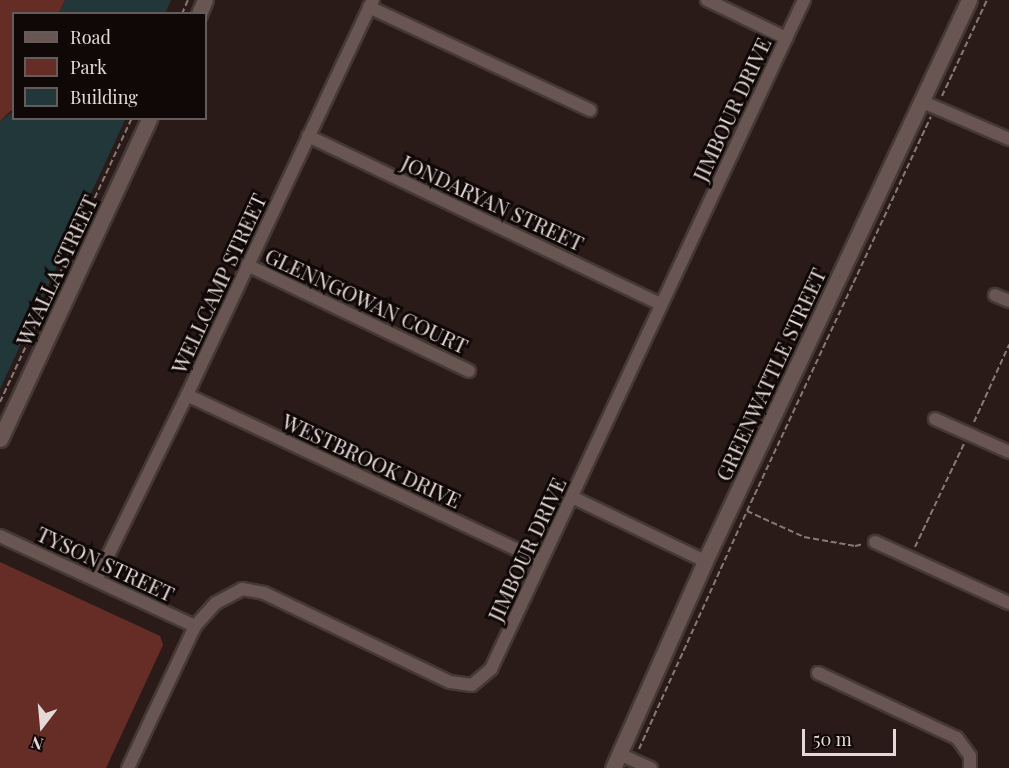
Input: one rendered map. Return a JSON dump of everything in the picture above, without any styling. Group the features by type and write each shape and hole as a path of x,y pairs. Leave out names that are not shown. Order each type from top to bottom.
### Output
{"street":[{"path":"707,0 786,38"},
{"name":"JIMBOUR DRIVE","path":"129,768 195,626 216,603 242,589 264,593 450,682 472,685 490,669 804,0"},
{"name":"GREENWATTLE STREET","path":"613,768 705,561 929,105 969,0"},
{"path":"371,4 590,110"},
{"name":"WELLCAMP STREET","path":"96,580 187,395 371,4"},
{"path":"929,105 1009,139"},
{"name":"WYALLA STREET","path":"0,439 149,120"},
{"name":"JONDARYAN STREET","path":"308,136 661,304"},
{"name":"GLENNGOWAN COURT","path":"247,265 469,371"},
{"path":"995,295 1009,301"},
{"name":"WESTBROOK DRIVE","path":"187,395 541,561"},
{"path":"935,418 1009,452"},
{"path":"572,497 705,561"},
{"name":"TYSON STREET","path":"0,536 195,626"},
{"path":"876,542 1009,603"},
{"path":"818,673 957,738 970,756 970,768"},
{"path":"620,754 651,768"}],"path":[{"path":"634,760 929,105 987,0"},
{"path":"0,402 131,120"},
{"path":"910,558 1009,345"},
{"path":"747,511 804,537 855,546 876,542"}],"green space":[{"path":"0,0 65,0 59,12 12,12 12,110 0,121"},
{"path":"0,562 160,636 163,645 106,768 0,768"}],"building":[{"path":"65,0 171,0 166,12 60,12"},
{"path":"12,112 12,120 125,120 0,389 0,121"}]}
